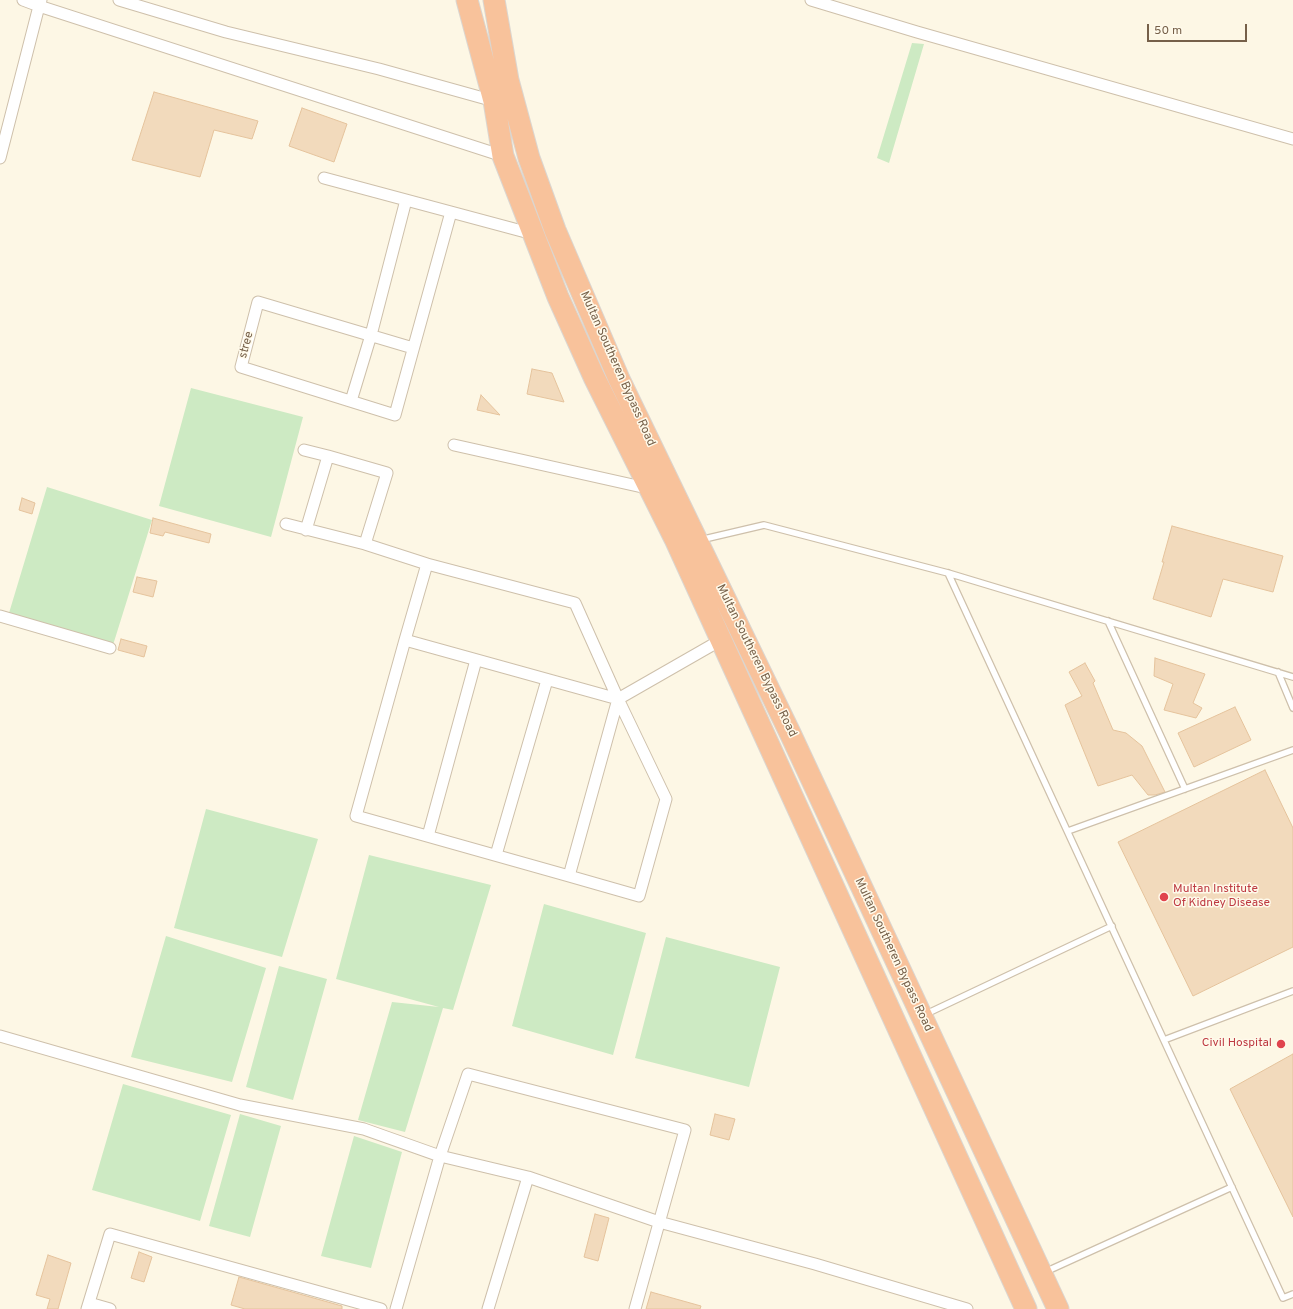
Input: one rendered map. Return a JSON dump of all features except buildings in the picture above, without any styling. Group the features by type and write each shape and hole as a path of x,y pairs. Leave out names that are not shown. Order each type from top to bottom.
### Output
{"highway":[{"name":"Multan Southeren Bypass Road","path":"467,0 494,101 503,156 558,297 594,377 651,489 721,640 1026,1309"},
{"name":"Multan Southeren Bypass Road","path":"494,0 508,80 529,158 552,223 619,379 790,733 1058,1309"}],"street":[{"path":"23,0 40,3 503,156"},
{"path":"119,0 226,32 380,69 494,101"},
{"path":"811,0 917,32 1293,139"},
{"path":"0,158 40,3"},
{"path":"324,178 533,234"},
{"path":"351,401 371,335 406,200"},
{"name":"stree","path":"413,348 258,302 241,367 395,415 450,212"},
{"path":"454,446 651,489"},
{"path":"304,450 386,473 365,544"},
{"path":"306,530 328,456"},
{"path":"286,524 365,544 427,564 574,603 666,799 639,896 356,816 427,564"},
{"path":"0,616 110,648"},
{"path":"405,640 618,699"},
{"path":"569,876 618,699 721,640"},
{"path":"428,836 476,660"},
{"path":"496,855 547,680"},
{"path":"0,1036 240,1105 364,1129 440,1156 528,1177 659,1222 816,1264 967,1309"},
{"path":"396,1309 440,1156 468,1074 685,1130 635,1309"},
{"path":"488,1309 528,1177"},
{"path":"110,1309 88,1306 110,1234 381,1309"}],"lane":[{"path":"697,541 764,525 948,573 1293,677"},
{"path":"948,573 1283,1298 1293,1294"},
{"path":"1108,621 1185,789"},
{"path":"1278,672 1293,708"},
{"path":"1068,831 1293,750"},
{"path":"922,1016 1112,926"},
{"path":"1164,1040 1293,991"},
{"path":"1041,1274 1232,1187"}],"green space":[{"path":"912,43 924,44 889,163 877,158"},
{"path":"191,388 303,417 271,537 159,506"},
{"path":"47,487 152,520 113,645 9,613"},
{"path":"206,809 318,839 282,957 174,928"},
{"path":"369,855 491,885 453,1010 443,1008 405,1132 358,1120 392,1002 439,1007 336,979"},
{"path":"544,904 646,933 613,1055 512,1026"},
{"path":"166,936 266,968 232,1082 131,1057"},
{"path":"666,937 780,967 749,1087 635,1058"},
{"path":"279,966 327,979 293,1100 246,1087"},
{"path":"123,1084 231,1115 200,1221 92,1190"},
{"path":"240,1114 281,1126 250,1237 209,1226"},
{"path":"354,1136 402,1152 371,1268 321,1256"}],"place":[{"name":"Multan Institute Of Kidney Disease","path":"1164,897"},
{"name":"Civil Hospital","path":"1281,1044"}]}
